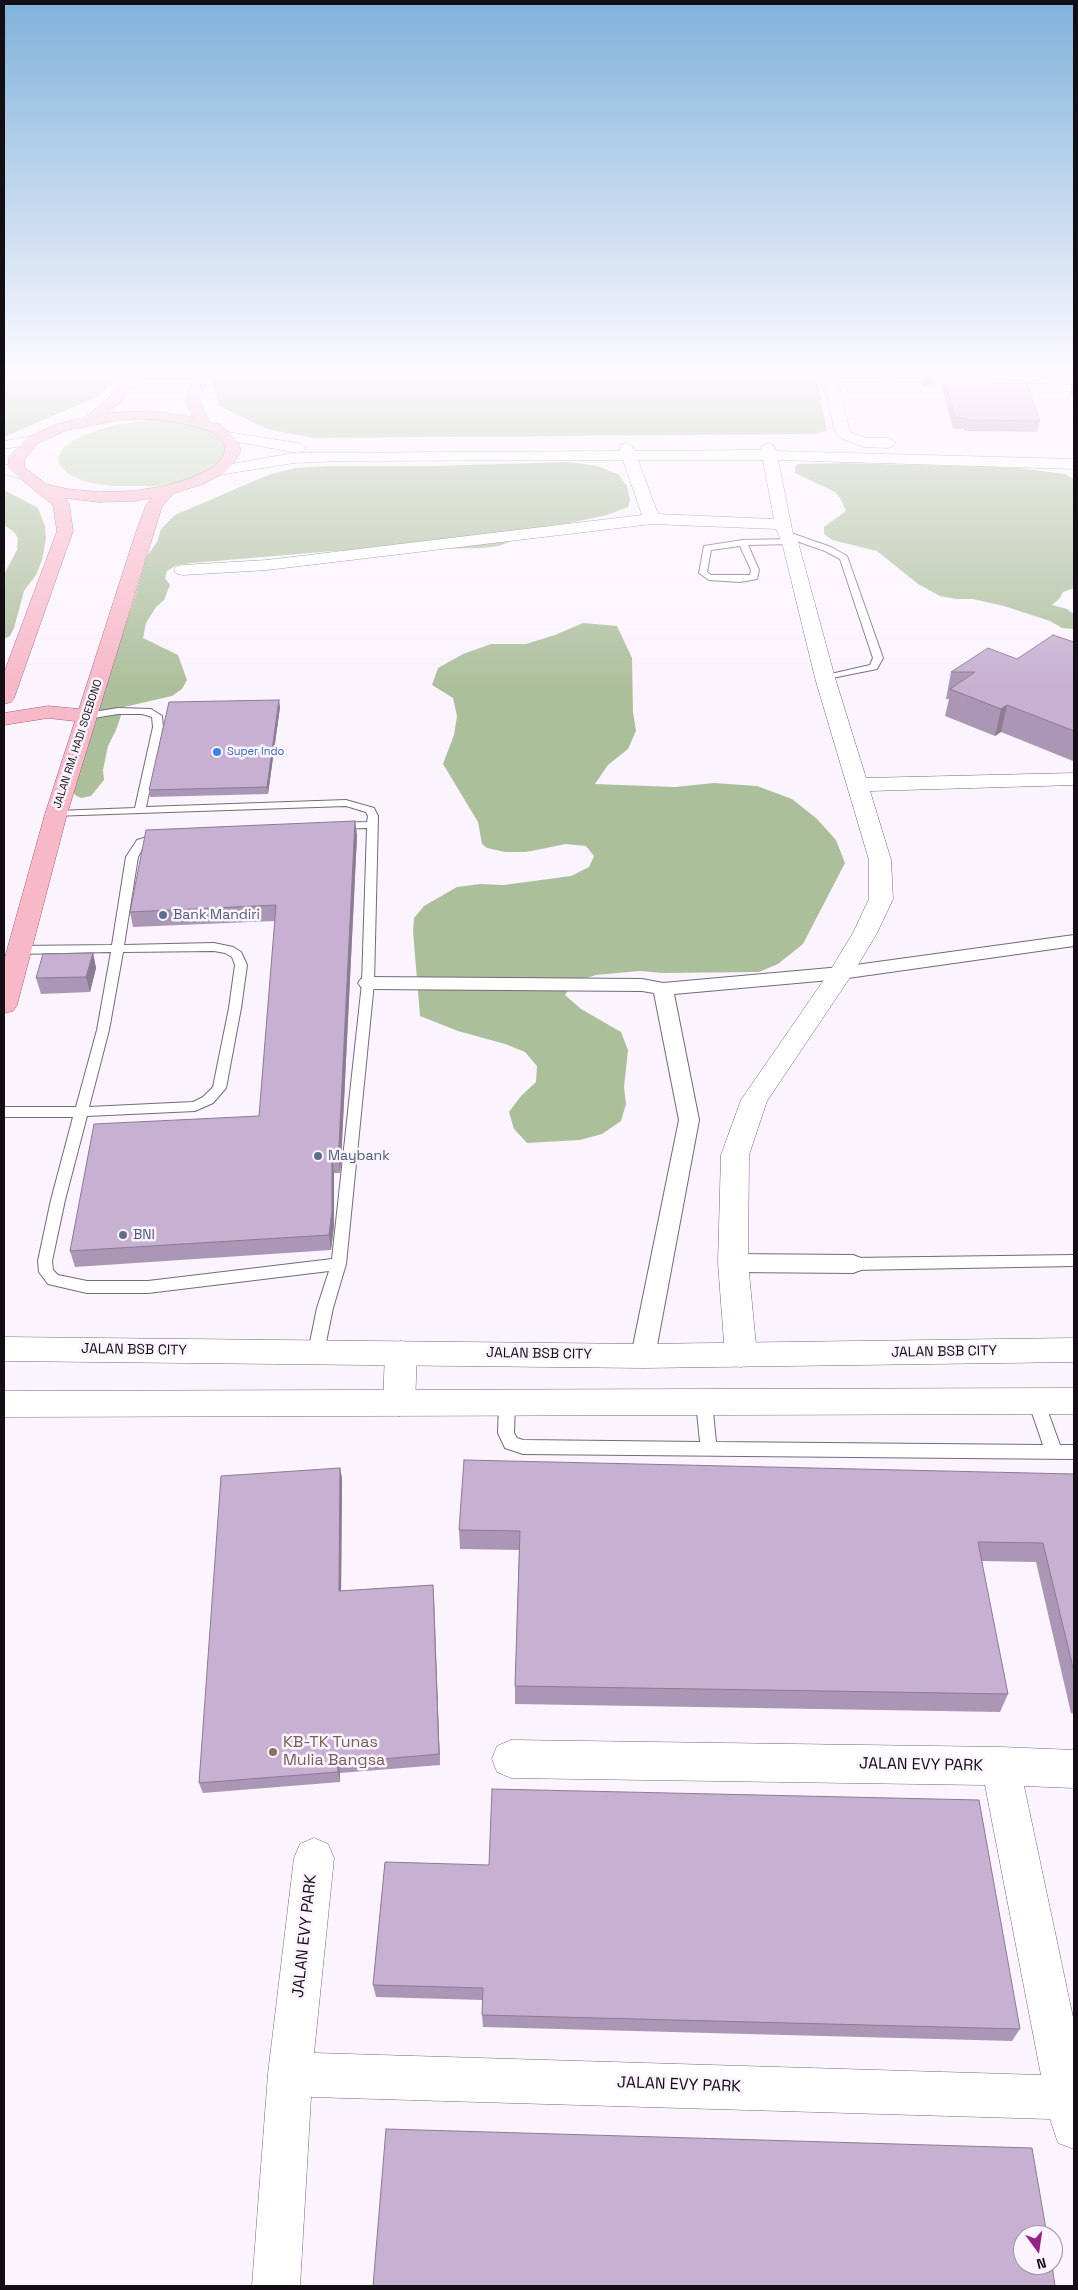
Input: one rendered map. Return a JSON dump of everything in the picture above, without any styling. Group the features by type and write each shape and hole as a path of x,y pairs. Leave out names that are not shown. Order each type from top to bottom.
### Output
{"main road":[{"path":"4,698 9,672 65,531 61,503 25,476"},
{"path":"41,488 67,494 99,497 134,496 168,490 207,476"},
{"name":"JALAN RM. HADI SOEBONO","path":"4,1005 56,814 143,535 154,505 168,490"},
{"path":"4,719 19,714 48,712 87,716"}],"street":[{"path":"636,476 652,519"},
{"path":"742,1355 733,1263 735,1155 754,1100 841,973 865,933 881,899 880,860 825,678 786,533 773,476"},
{"path":"183,570 267,566 652,519 786,533"},
{"path":"858,785 1074,779"},
{"path":"368,983 642,985 663,989 841,973 1074,940"},
{"path":"643,1356 689,1120 663,989"},
{"path":"733,1263 853,1264"},
{"name":"JALAN BSB CITY","path":"4,1349 643,1356 1074,1350"},
{"path":"399,1403 401,1352"},
{"path":"4,1404 1074,1400"},
{"name":"JALAN EVY PARK","path":"510,1759 1001,1766 1074,1769"},
{"name":"JALAN EVY PARK","path":"290,2074 1072,2107 1001,1766"},
{"name":"JALAN EVY PARK","path":"276,2286 290,2074 314,1858"}],"lane":[{"path":"744,543 755,570 754,576 740,579 709,577 702,573 706,548 744,543 786,533 828,549 844,558 878,658 874,667 825,678"},
{"path":"87,716 118,711 142,711 151,712 157,716 158,727 140,811"},
{"path":"56,814 346,803 370,810 373,816 368,983 339,1264 325,1308 316,1352"},
{"path":"324,826 373,825"},
{"path":"173,835 155,837 140,842 132,857 103,1030 83,1112 69,1155 46,1261 46,1272 54,1280 87,1287 148,1287 339,1264"},
{"path":"4,1112 83,1112 195,1106 208,1100 219,1088 235,1008 241,965 237,955 230,950 214,947 18,950"},
{"path":"853,1264 1074,1260"},
{"path":"1036,1401 1054,1452"},
{"path":"704,1402 709,1449"},
{"path":"507,1403 506,1433 511,1443 523,1448 1074,1452"}],"green space":[{"path":"72,476 198,476 173,484 157,486 112,486 86,482"},
{"path":"266,476 619,476 627,486 630,500 628,507 607,515 541,529 499,546 333,551 177,565 167,571 165,578 170,585 164,600 156,607 146,623 143,638 178,655 187,680 182,689 172,696 124,707 108,746 103,770 104,780 91,796 81,798 75,795 71,786 147,556 157,542 161,529 175,515"},
{"path":"801,476 1068,476 1074,479 1074,588 1063,592 1052,605 1067,609 1074,614 1074,629 1062,628 1050,621 1004,606 973,599 940,596 918,584 877,551 832,540 824,534 824,527 846,511 835,492"},
{"path":"4,490 38,508 45,526 46,539 42,560 36,575 24,591 14,628 10,636 4,639 4,574 17,550 18,538 14,532 4,525"},
{"path":"583,623 617,626 632,658 633,712 636,731 628,749 608,765 595,784 675,787 714,783 757,786 792,799 816,818 836,840 845,863 803,944 778,964 759,972 662,973 640,971 596,975 574,982 565,995 581,1009 621,1032 628,1050 624,1087 626,1104 621,1121 602,1134 580,1140 527,1143 514,1129 509,1112 521,1096 536,1082 537,1066 525,1052 505,1044 458,1031 420,1016 413,931 414,918 424,906 457,887 480,884 504,885 571,876 589,867 594,856 586,846 566,844 526,852 505,852 487,848 482,844 478,822 443,764 454,735 457,716 453,698 432,685 438,668 463,654 491,644 526,644 555,635"}],"building":[{"path":"1053,635 1074,642 1074,731 1007,705 1001,709 950,689 975,672 951,672 988,648 1017,659"},
{"name":"Super Indo","path":"279,700 267,787 149,790 169,702"},
{"path":"355,821 339,1146 338,1157 332,1157 332,1210 329,1235 70,1251 94,1124 259,1116 276,905 130,912 146,830"},
{"path":"93,953 86,977 36,978 43,954"},
{"path":"464,1460 1074,1474 1074,1672 1043,1543 978,1542 1008,1694 515,1686 520,1531 459,1530"},
{"path":"340,1468 339,1591 433,1585 439,1754 338,1763 338,1772 199,1783 221,1476"},
{"path":"492,1789 979,1800 1020,2029 482,2015 483,1988 373,1985 385,1862 489,1865"},
{"path":"386,2129 1032,2148 1045,2225 1013,2225 1013,2275 1053,2275 1055,2286 373,2286"}],"place":[{"name":"Super Indo","path":"217,752"},
{"name":"Bank Mandiri","path":"163,915"},
{"name":"Maybank","path":"318,1156"},
{"name":"BNI","path":"123,1235"},
{"name":"KB-TK Tunas Mulia Bangsa","path":"273,1752"}]}
